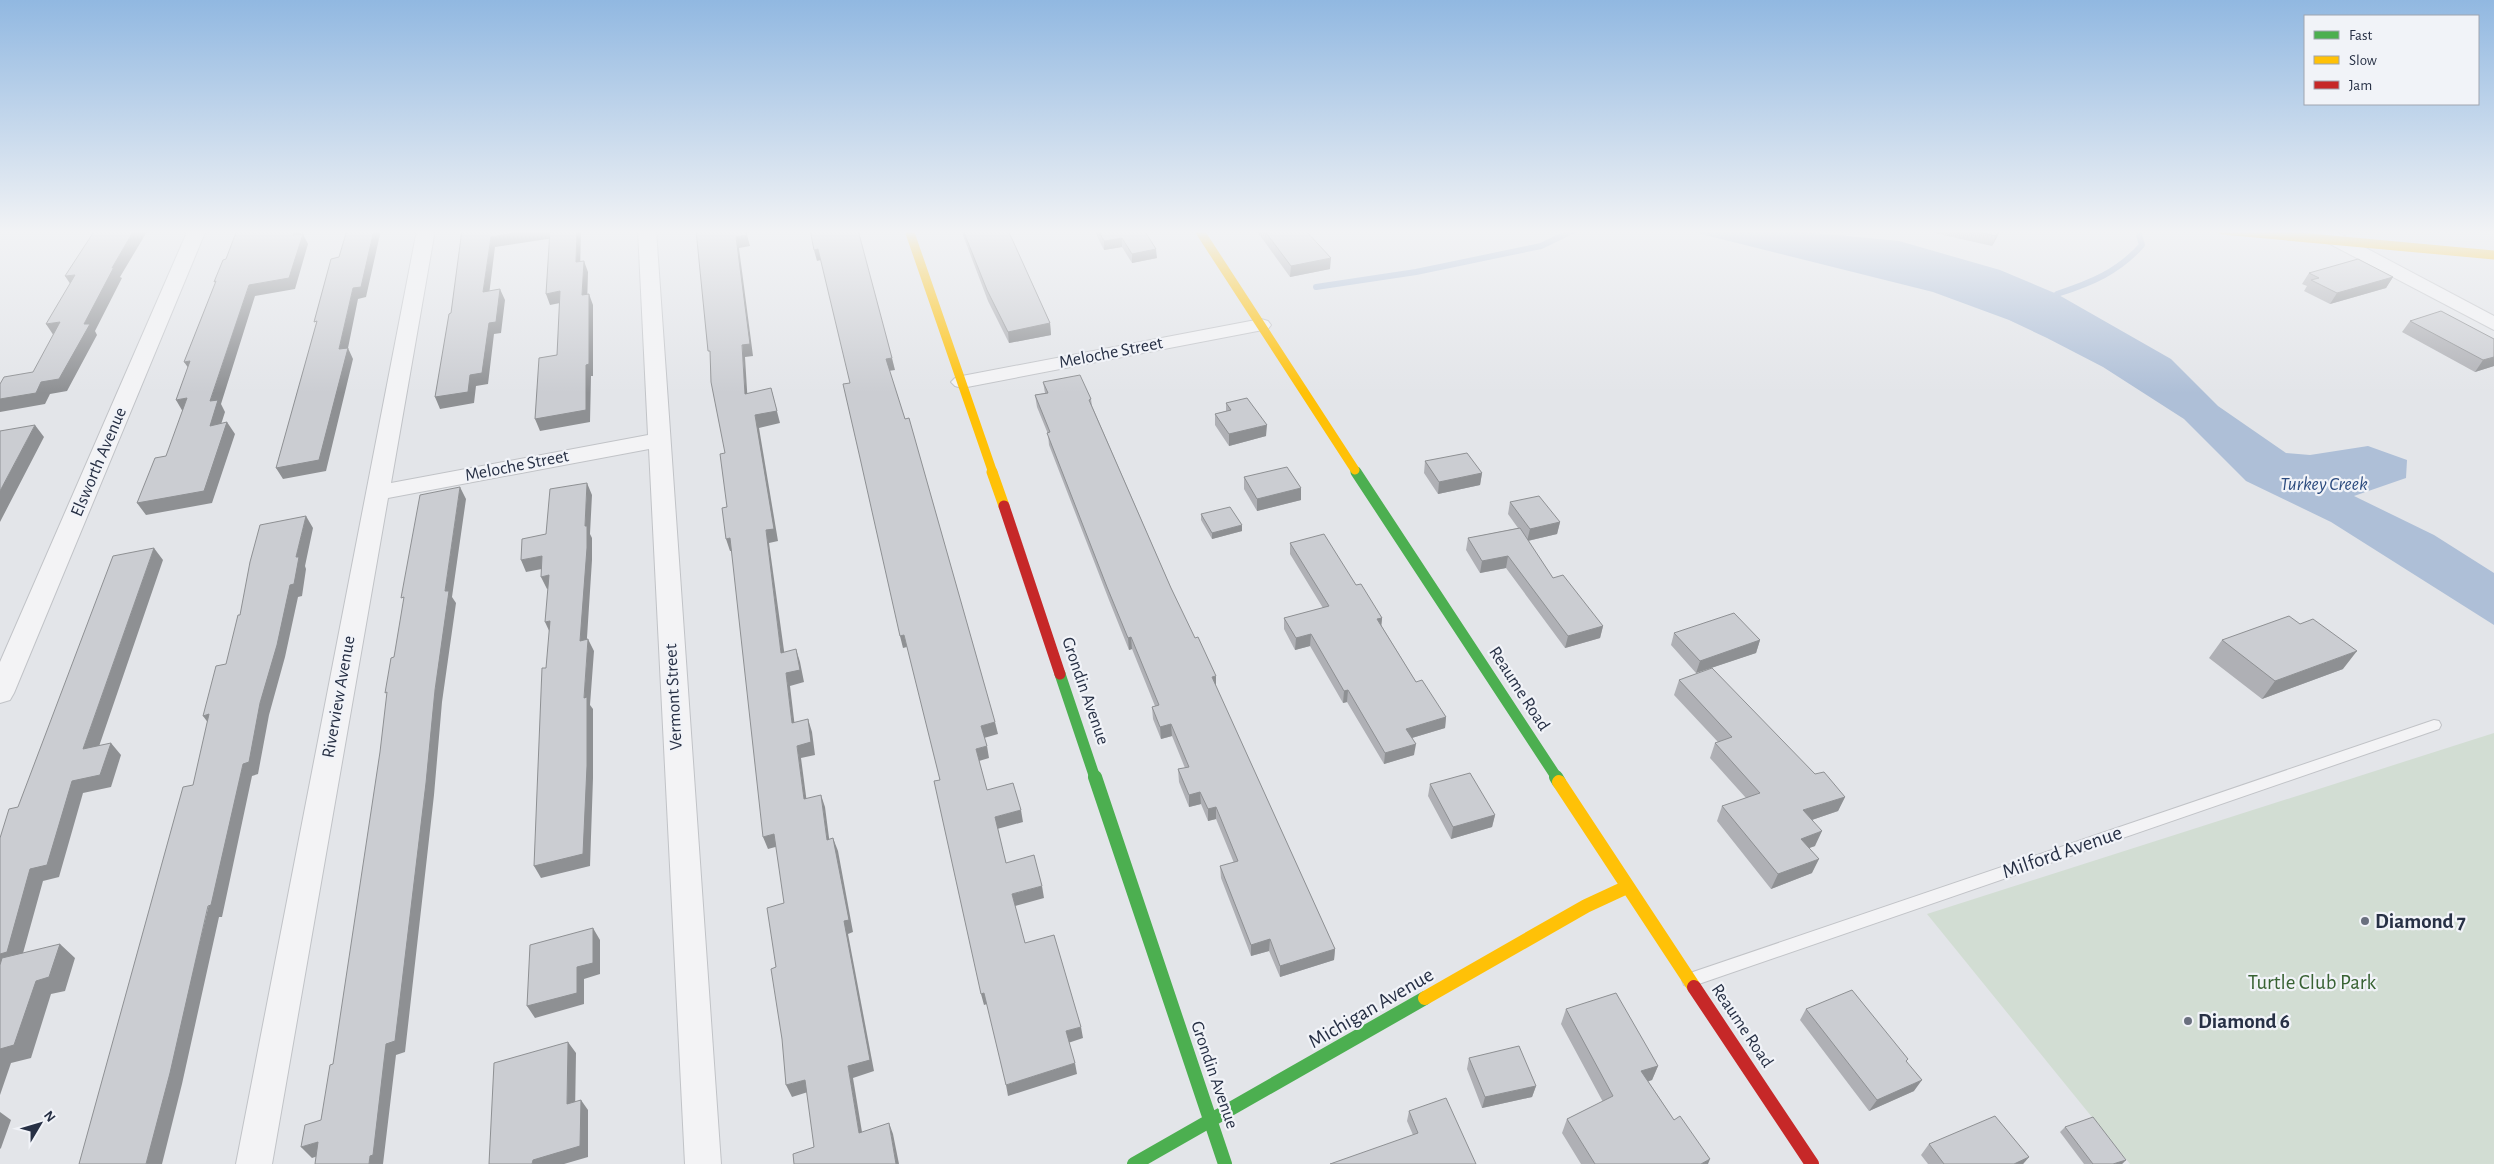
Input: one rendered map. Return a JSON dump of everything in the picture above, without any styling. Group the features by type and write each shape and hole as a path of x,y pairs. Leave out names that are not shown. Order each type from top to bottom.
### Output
{"street":[{"name":"Elsworth Avenue","path":"0,693 175,284"},
{"name":"Riverview Avenue","path":"254,1164 416,284"},
{"name":"Vermont Street","path":"650,284 703,1164"},
{"name":"Grondin Avenue","path":"928,284 1226,1164"},
{"name":"Reaume Road","path":"1235,284 1627,887 1812,1164"},
{"path":"2419,284 2494,324"},
{"name":"Meloche Street","path":"962,382 1261,325"},
{"name":"Meloche Street","path":"376,493 659,440"},
{"name":"Michigan Avenue","path":"1134,1164 1586,906 1627,887"}],"lane":[{"name":"Milford Avenue","path":"1690,980 2434,725"}],"green space":[{"name":"Turtle Club Park","path":"2494,733 2494,1164 2130,1164 1927,914"}],"water":[{"name":"Turkey Creek","path":"1902,284 2034,284 2057,294 2171,359 2218,406 2286,453 2310,455 2368,446 2407,460 2406,478 2354,496 2434,535 2494,573 2494,625 2331,522 2246,481 2184,419 2103,367 2009,320 1933,292"}],"building":[{"path":"69,284 105,284 84,324 90,324 59,379 41,382 36,393 0,399 0,384 4,377 33,372 60,322 46,324"},
{"path":"215,284 253,284 249,285 210,401 218,400 210,426 227,422 204,491 137,503 155,458 166,456 187,398 176,400 190,361 184,362"},
{"path":"324,284 362,284 361,287 353,288 339,349 348,348 319,460 276,468 317,321 314,322"},
{"path":"455,284 484,284 483,292 500,289 496,322 489,323 482,373 470,375 468,392 435,397 449,314 451,313"},
{"path":"547,284 583,284 582,295 589,294 589,364 586,365 586,410 535,419 539,358 557,355 560,291 546,294"},
{"path":"701,284 742,284 750,344 742,345 745,394 771,388 777,411 755,415 774,529 766,530 781,653 796,649 800,670 786,673 792,723 808,719 811,742 797,746 804,799 821,795 827,840 833,838 849,920 844,921 870,1060 848,1066 859,1133 889,1123 896,1164 794,1164 793,1154 814,1147 805,1080 786,1085 782,1039 771,969 776,967 767,908 784,903 774,834 763,837 730,538 726,539 722,508 727,507 720,454 725,453 711,382 710,351 708,351"},
{"path":"826,284 872,284 892,358 886,359 905,419 909,418 995,722 981,726 987,746 976,749 987,790 1013,783 1021,810 995,817 1006,863 1034,855 1042,886 1012,894 1025,943 1054,935 1081,1027 1066,1031 1075,1063 1006,1085 984,993 981,994 934,781 940,780 904,635 900,636 843,384 850,383"},
{"path":"985,284 1033,284 1050,323 1008,332"},
{"path":"2320,284 2367,284 2337,293"},
{"path":"2441,311 2494,339 2494,357 2483,360 2410,321"},
{"path":"1080,375 1091,399 1089,400 1171,588 1195,638 1198,637 1216,676 1212,677 1335,949 1280,966 1270,939 1251,945 1220,866 1238,861 1216,807 1208,809 1200,792 1189,795 1178,769 1189,767 1171,724 1160,727 1152,707 1159,705 1131,637 1128,638 1107,587 1047,433 1050,432 1035,395 1048,393 1043,382"},
{"path":"1247,398 1267,425 1229,434 1215,414 1231,410 1226,403"},
{"path":"35,425 0,491 0,431"},
{"path":"1467,453 1482,473 1439,482 1425,461"},
{"path":"1287,467 1301,488 1257,499 1244,477"},
{"path":"587,483 585,526 587,526 587,548 580,641 588,639 584,698 587,697 587,766 583,854 534,866 542,668 546,668 550,621 545,622 549,575 541,577 542,556 521,560 522,539 546,534 550,489"},
{"path":"460,487 445,591 449,591 435,690 426,783 395,1041 386,1044 373,1155 370,1156 369,1164 315,1164 318,1142 301,1147 305,1125 321,1120 330,1065 333,1064 380,752 387,692 385,693 391,658 394,657 404,597 401,598 420,495"},
{"path":"1539,496 1560,522 1530,529 1510,502"},
{"path":"1230,507 1242,525 1212,533 1201,514"},
{"path":"306,516 296,557 299,557 294,584 290,585 277,645 260,703 249,762 243,764 211,905 208,906 170,1073 146,1164 79,1164 183,787 193,785 209,714 203,716 216,666 226,664 238,615 240,615 250,562 260,525"},
{"path":"1520,528 1553,578 1563,575 1603,626 1568,636 1508,556 1482,561 1468,538"},
{"path":"1324,534 1356,585 1361,584 1382,618 1377,619 1416,682 1422,680 1446,717 1406,729 1416,744 1385,753 1348,690 1344,691 1311,634 1296,638 1284,618 1329,606 1290,543"},
{"path":"154,548 83,749 111,743 100,775 72,781 47,865 30,869 7,952 0,954 0,838 9,809 18,807 113,556"},
{"path":"1734,613 1760,640 1700,661 1674,633"},
{"path":"2289,616 2300,624 2313,619 2357,651 2275,681 2222,640"},
{"path":"1712,668 1815,774 1824,772 1845,797 1803,810 1822,831 1801,839 1819,859 1778,874 1722,806 1760,793 1715,743 1732,737 1679,680"},
{"path":"1470,773 1495,815 1453,827 1430,784"},
{"path":"593,928 593,963 577,967 577,993 527,1006 530,945"},
{"path":"60,944 49,977 36,981 14,1045 0,1049 0,965 2,958"},
{"path":"1852,990 1908,1059 1906,1061 1922,1080 1877,1100 1806,1009"},
{"path":"1616,993 1658,1066 1641,1071 1674,1120 1680,1116 1710,1159 1701,1164 1595,1164 1567,1119 1613,1096 1566,1009"},
{"path":"568,1042 567,1104 581,1100 580,1146 533,1160 532,1164 489,1164 494,1063"},
{"path":"1519,1046 1536,1086 1485,1097 1469,1058"},
{"path":"1446,1098 1476,1164 1330,1164 1418,1133 1409,1111"},
{"path":"1995,1116 2029,1157 2014,1164 1944,1164 1929,1144"},
{"path":"2093,1117 2126,1160 2113,1164 2093,1164 2065,1127"}],"waterway":[{"path":"1316,287 1334,284"},
{"path":"2057,294 2085,284"}],"traffic: fast":[{"path":"1355,470 1559,782"},
{"path":"1060,674 1225,1164"},
{"path":"1134,1164 1425,998"}],"traffic: slow":[{"path":"928,284 1004,506"},
{"path":"1234,284 1355,470"},
{"path":"1559,782 1694,987"},
{"path":"1425,998 1586,906 1627,887"}],"traffic: jam":[{"path":"1004,506 1060,674"},
{"path":"1694,987 1812,1164"}],"place":[{"name":"Diamond 7","path":"2365,921"},
{"name":"Diamond 6","path":"2188,1021"}]}
